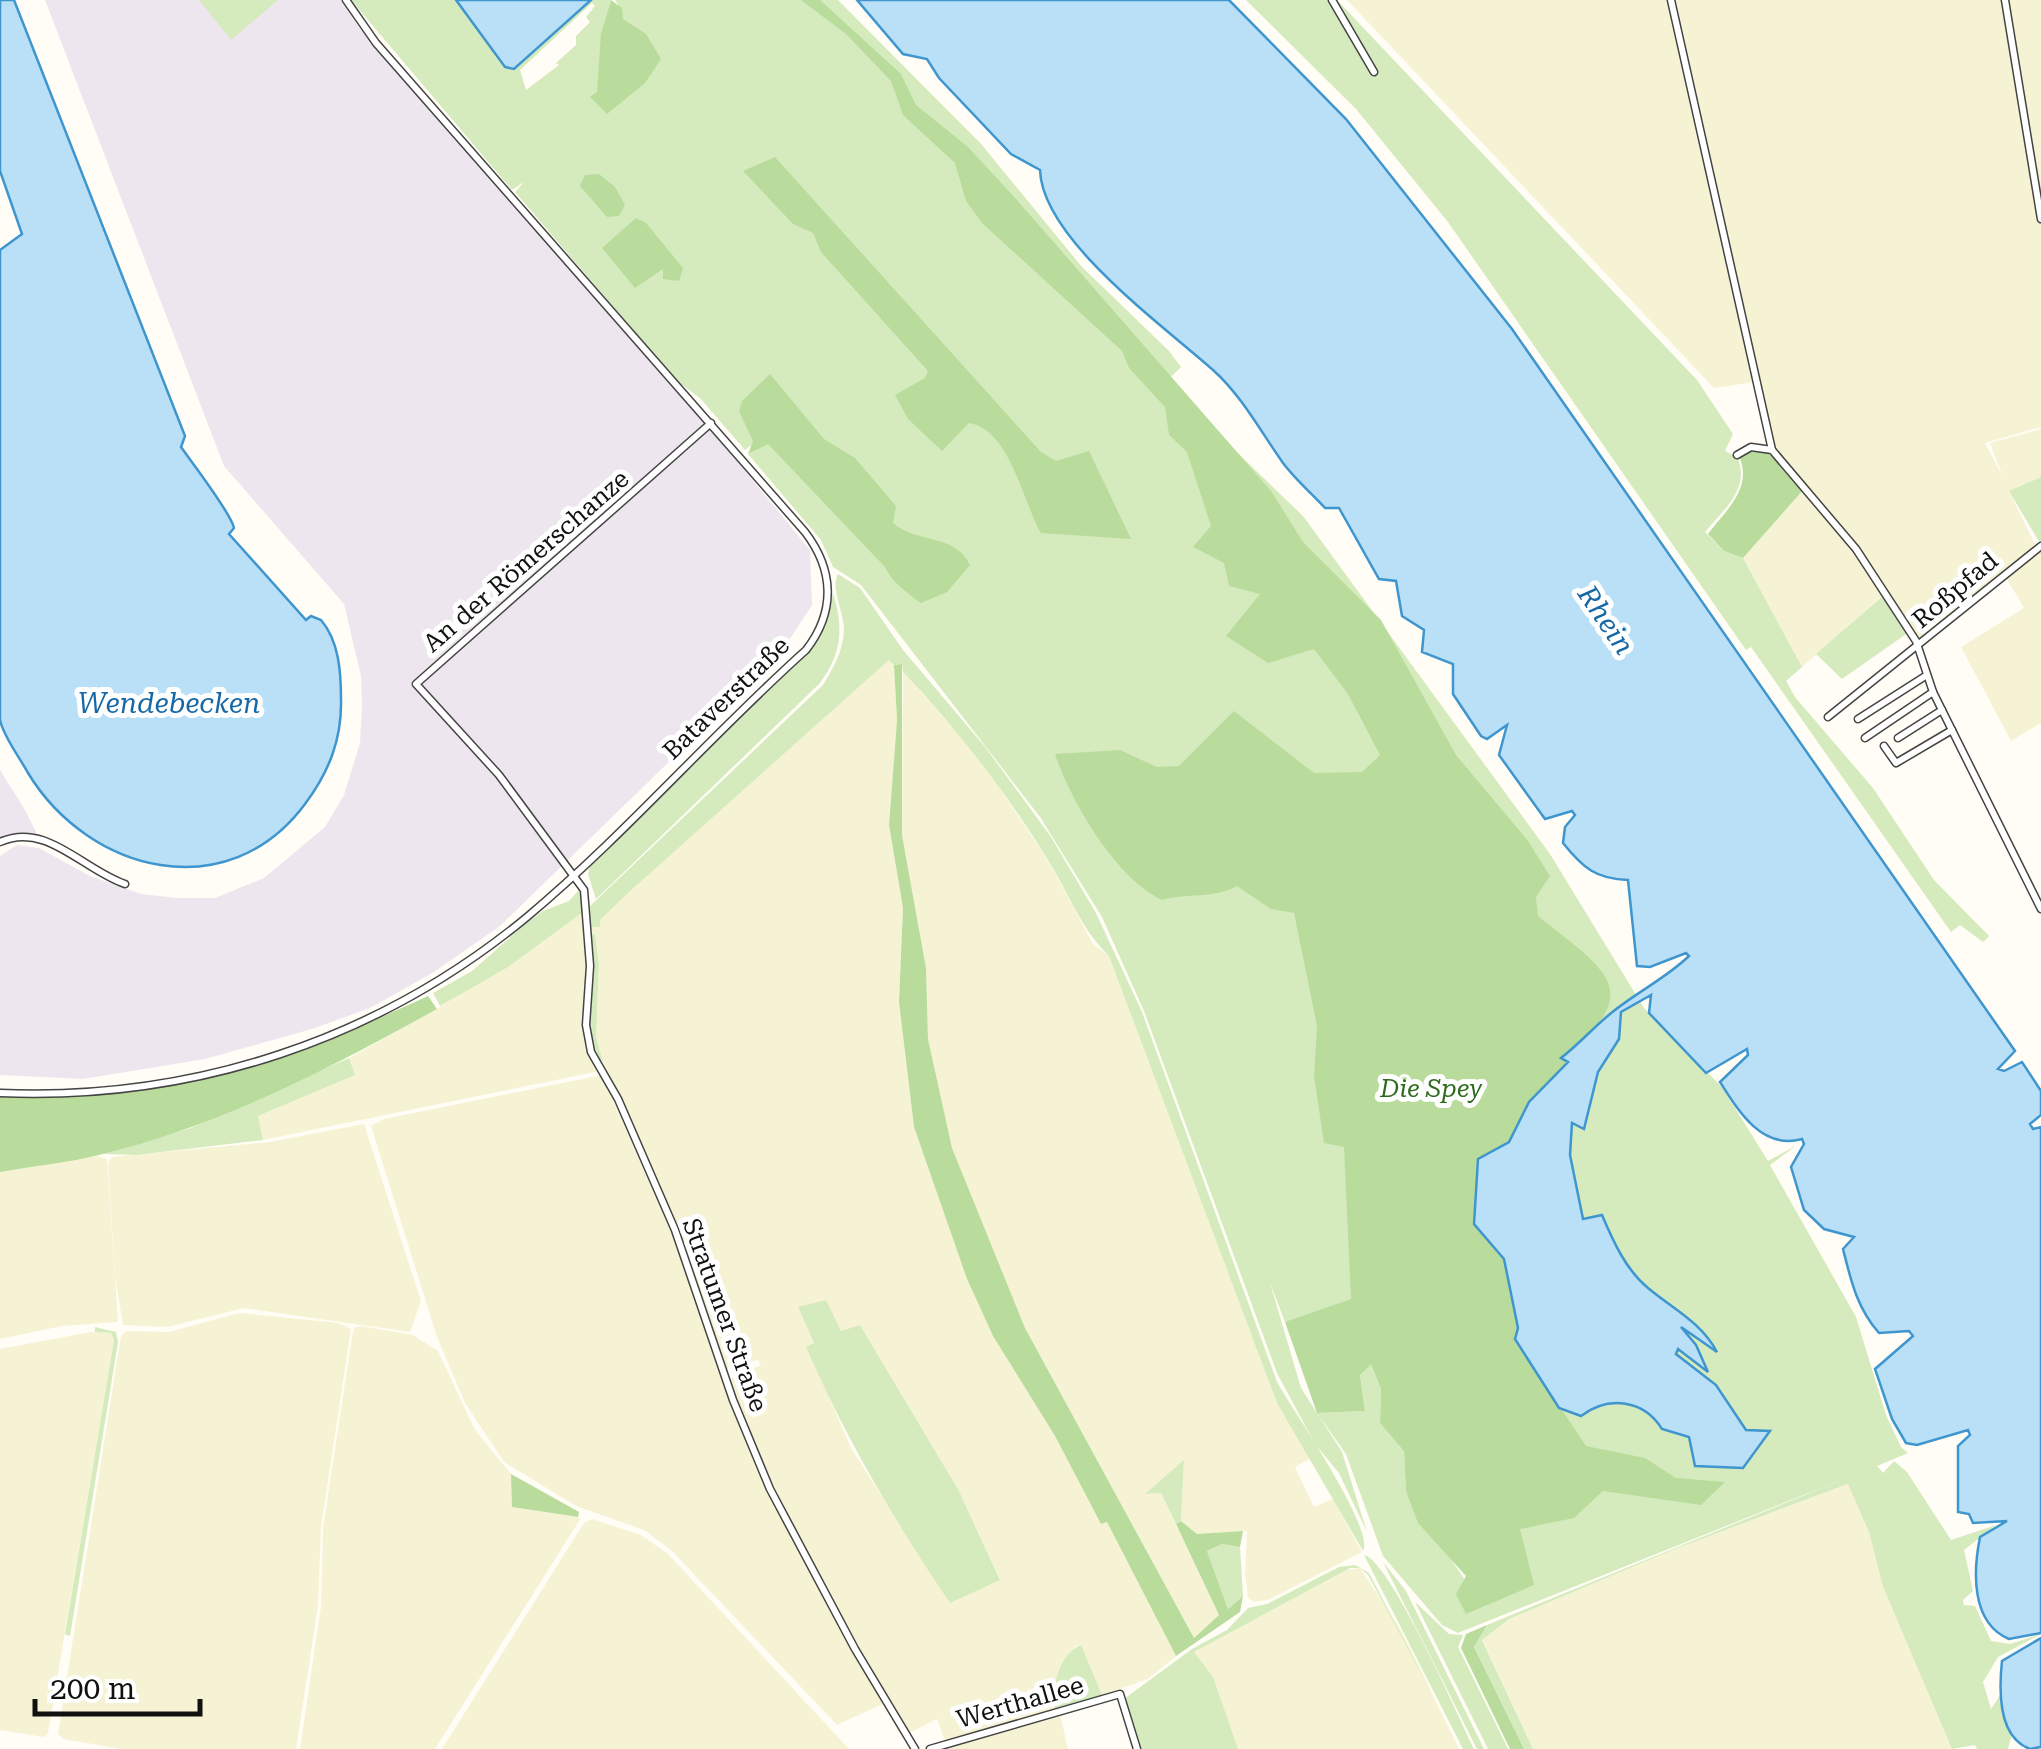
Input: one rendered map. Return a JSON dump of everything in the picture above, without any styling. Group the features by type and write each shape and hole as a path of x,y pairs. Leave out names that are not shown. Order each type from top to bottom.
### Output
{"street":[{"name":"Bataverstraße","path":"0,1092 89,1093 174,1082 264,1061 327,1038 444,977 528,916 574,874 806,650 827,610 828,581 818,549 389,58 346,0"},
{"path":"1332,0 1374,72"},
{"path":"1671,0 1772,450 1856,549 1919,646 1828,718"},
{"path":"2005,0 2041,219"},
{"name":"An der Römerschanze","path":"574,874 499,775 416,684 711,423"},
{"path":"1737,455 1751,447 1772,450"},
{"name":"Roßpfad","path":"2041,546 1976,595 1919,646 1933,692 2041,908"},
{"path":"1858,719 1927,675"},
{"path":"1865,738 1933,692"},
{"path":"1898,738 1942,710"},
{"path":"1884,746 1896,763 1952,730"},
{"path":"0,842 15,836 38,836 91,869 125,884"},
{"name":"Stratumer Straße","path":"574,874 586,896 590,985 586,1025 591,1052 618,1099 676,1230 732,1400 770,1490 854,1649 915,1749"},
{"name":"Werthallee","path":"930,1749 1120,1694 1137,1749"}],"shaded area":[{"path":"45,0 341,0 359,28 705,422 810,550 812,605 780,654 500,926 434,972 370,1008 312,1029 205,1059 83,1079 0,1075 0,856 17,845 39,848 90,876 141,894 177,898 215,898 264,878 325,827 344,795 360,743 361,676 344,604 224,466"},
{"path":"1347,0 1671,0 1755,382 1714,388"},
{"path":"1676,0 2003,0 2041,227 2041,427 1985,443 2003,477 1990,443 2041,429 2041,477 2009,491 2037,548 1921,640 1885,593 1802,667 1743,558 1804,489 1857,548 1774,447"},
{"path":"2008,0 2041,0 2041,208 2018,53"},
{"path":"2041,548 2041,723 2011,741 1961,647 2024,608 2004,574"},
{"path":"890,659 894,665 897,720 889,825 903,908 899,1002 914,1127 967,1279 993,1336 1055,1436 1101,1524 1107,1522 1176,1656 1148,1679 1102,1695 1081,1645 1075,1646 1057,1677 1055,1709 945,1741 937,1719 907,1734 767,1478 728,1380 761,1365 758,1360 729,1366 726,1372 682,1240 603,1062 596,1036 599,963 595,935 589,934 588,927","holes":["798,1307 841,1332 860,1325 959,1491 1000,1579 950,1603 851,1448 807,1347 814,1343"]},
{"path":"903,672 978,756 1049,862 1093,944 1109,956 1277,1403 1311,1458 1295,1467 1314,1507 1333,1499 1362,1552 1268,1600 1254,1602 1248,1598 1245,1574 1247,1531 1197,1534 1181,1521 1184,1462 1147,1494 1161,1493 1219,1615 1194,1638 1025,1328 952,1148 928,1039 926,968 902,835"},
{"path":"0,770 25,810 38,836 0,842"},
{"path":"583,912 587,962 584,1038 600,1071 263,1140 258,1116 354,1075 349,1058 437,1009"},
{"path":"602,1075 690,1275 723,1382 772,1502 885,1703 837,1725 671,1550 644,1530 576,1506 504,1462 465,1403 437,1337 371,1126 384,1119"},
{"path":"364,1124 421,1301 410,1332 244,1308 167,1327 123,1325 115,1276 108,1164 112,1157 270,1142"},
{"path":"97,1156 107,1159 118,1322 62,1326 0,1339 0,1172"},
{"path":"239,1313 339,1323 351,1329 321,1527 318,1606 296,1749 121,1749 64,1739 58,1734 121,1336 126,1331 169,1332"},
{"path":"354,1328 413,1335 438,1351 475,1430 511,1474 512,1507 581,1518 435,1749 300,1749 321,1606 323,1528 352,1337"},
{"path":"91,1332 111,1333 114,1340 48,1733 44,1737 0,1730 0,1349"},
{"path":"1849,1484 1869,1532 1883,1587 1952,1749 1533,1749 1482,1639 1484,1634 1509,1619 1675,1549"},
{"path":"592,1519 641,1535 668,1554 849,1749 442,1749 584,1523"},
{"path":"1360,1568 1402,1632 1459,1749 1238,1749 1194,1652 1340,1571"},
{"path":"1060,1714 1068,1749 939,1749"}],"green space":[{"path":"199,0 278,0 231,40"},
{"name":"Die Spey","path":"351,0 456,0 505,67 514,69 591,0 611,0 601,33 601,109 618,4 615,0 838,0 982,145 1082,267 1169,351 1181,367 1165,383 1303,516 1550,854 1644,1008 1722,1087 1768,1161 1797,1145 1770,1165 1856,1317 1886,1415 1901,1447 1908,1453 1877,1466 1883,1473 1894,1461 1907,1472 1951,1540 1996,1525 1964,1550 1973,1591 1963,1600 1964,1605 1975,1606 1991,1641 2010,1644 2041,1634 1998,1657 1983,1682 1991,1709 2001,1694 2012,1734 2008,1749 1977,1749 1975,1745 1952,1749 1883,1587 1869,1532 1848,1484 1675,1549 1509,1619 1482,1640 1533,1749 1524,1749 1474,1647 1487,1625 1844,1479 1458,1633 1442,1625 1383,1556 1346,1454 1317,1413 1342,1452 1367,1532 1339,1473 1315,1444 1277,1373 1144,1011 1102,917 1040,817 861,585 833,567 821,540 748,454 756,450 751,445 745,450 700,398 677,381 515,192 524,182 512,190","holes":["592,3 595,6 586,17 590,22 576,36 576,45 556,63 559,65 526,90 520,70","1270,1283 1285,1322 1376,1312 1484,1609 1406,1491 1404,1450 1380,1423 1381,1389 1371,1363 1360,1374 1365,1411 1317,1413 1301,1388"]},
{"path":"611,0 622,8 623,19 646,34 661,59 645,83 607,114 590,97 597,92 601,33"},
{"path":"801,0 820,0 901,74 916,105 968,147 1016,199 1271,491 1303,542 1381,620 1456,755 1528,841 1550,876 1536,897 1538,916 1598,967 1608,982 1610,998 1604,1015 1589,1034 1562,1057 1569,1061 1529,1102 1509,1142 1478,1159 1474,1224 1504,1259 1518,1328 1515,1339 1586,1446 1645,1458 1676,1478 1725,1482 1701,1505 1603,1491 1574,1518 1520,1529 1534,1585 1466,1614 1456,1594 1466,1576 1418,1523 1406,1491 1404,1451 1380,1423 1381,1389 1371,1364 1360,1375 1365,1411 1317,1413 1285,1322 1351,1299 1344,1147 1324,1143 1314,1076 1317,1026 1294,913 1271,909 1237,886 1218,893 1162,900 1145,889 1097,837 1055,754 1120,750 1157,767 1179,766 1234,711 1314,773 1362,772 1380,755 1348,694 1314,649 1268,663 1226,636 1260,594 1229,586 1224,563 1193,547 1211,526 1187,452 1169,435 1165,407 1129,368 1122,351 982,223 966,201 955,163 903,115 891,81 846,34"},
{"path":"1246,0 1337,0 1697,380 1733,434 1725,451 1737,457 1741,479 1727,506 1705,532 1724,551 1743,558 1802,667 1786,681 1795,697 1873,788 1934,880 1989,936 1983,942 1960,925 1951,932 1751,647 1746,650 1448,222 1356,109"},
{"path":"775,157 1041,452 1056,461 1089,451 1131,539 1041,533 1014,469 995,438 969,423 942,451 908,419 895,395 925,378 928,371 821,252 813,233 793,224 743,171"},
{"path":"599,174 615,187 625,205 619,216 607,217 580,186 585,175"},
{"path":"636,218 646,223 683,268 679,281 663,279 663,269 635,288 602,248"},
{"path":"770,374 824,439 855,458 896,506 893,523 913,534 945,543 963,555 970,565 947,592 921,603 896,582 768,444 748,454 753,441 739,411 742,401"},
{"path":"1757,450 1772,454 1804,489 1743,558 1724,551 1708,534 1740,488 1743,478 1739,456"},
{"path":"2041,477 2041,545 2009,491"},
{"path":"838,574 860,588 903,650 986,748 1051,837 1096,913 1142,1012 1277,1382 1345,1495 1357,1519 1363,1551 1277,1403 1109,956 1083,923 1048,860 998,786 903,672 902,664 894,665 889,660 630,891 600,920 600,927 588,927 590,906 823,685 843,638 836,587"},
{"path":"833,593 839,640 819,684 596,899 588,874 591,863 806,653 826,624"},
{"path":"1885,594 1909,632 1842,679 1816,654"},
{"path":"902,664 902,835 926,968 928,1039 952,1148 1025,1328 1194,1638 1219,1615 1176,1524 1181,1521 1197,1534 1243,1531 1240,1547 1222,1544 1207,1551 1228,1609 1243,1596 1240,1612 1176,1656 1107,1522 1101,1524 1055,1436 993,1336 967,1279 914,1127 899,1002 903,908 889,825 897,720 894,665"},
{"path":"579,890 583,912 508,967 440,1006 433,993 472,971 524,925 543,911 569,901"},
{"path":"595,934 599,963 596,1036 603,1062 596,1053 589,1023 589,935"},
{"path":"428,996 437,1009 314,1074 230,1112 99,1155 0,1172 0,1096 116,1093 221,1074 322,1041"},
{"path":"349,1058 355,1075 258,1116 263,1140 136,1155 104,1154 191,1128"},
{"path":"826,1300 841,1331 860,1325 959,1491 1000,1580 950,1603 910,1541 854,1447 806,1347 814,1343 798,1307"},
{"path":"95,1327 116,1332 118,1342 70,1636 65,1634 114,1340 111,1333 95,1332"},
{"path":"1184,1460 1181,1521 1176,1524 1161,1493 1145,1494"},
{"path":"511,1474 579,1512 578,1517 512,1507"},
{"path":"1222,1544 1240,1547 1243,1596 1228,1609 1207,1551"},
{"path":"1364,1555 1375,1563 1406,1610 1474,1749 1463,1749"},
{"path":"1383,1562 1406,1591 1484,1749 1477,1749"},
{"path":"1355,1565 1369,1573 1435,1699 1368,1575 1360,1568 1350,1568 1194,1652 1213,1677 1238,1749 1139,1749 1124,1699 1192,1649 1227,1630 1248,1608 1267,1604 1339,1567"},
{"path":"1415,1602 1449,1634 1463,1635 1458,1647 1508,1749 1488,1749"},
{"path":"1487,1625 1474,1647 1524,1749 1510,1749 1461,1648 1466,1634"},
{"path":"1081,1645 1102,1695 1055,1709 1058,1672 1067,1655"}],"water":[{"name":"Wendebecken","path":"0,0 14,0 185,436 181,447 226,511 234,528 229,534 306,620 311,616 321,620 338,657 341,714 336,741 321,780 305,804 273,837 238,857 200,866 160,865 122,854 86,835 54,807 28,773 0,720 0,250 22,234 0,171"},
{"path":"456,0 591,0 514,69 505,67"},
{"name":"Rhein","path":"857,0 1229,0 1346,119 1512,329 2015,1051 1998,1069 2004,1071 2022,1062 2041,1091 2041,1115 2030,1124 2033,1129 2041,1127 2041,1633 2009,1639 1987,1621 1976,1580 1980,1537 2007,1521 1973,1523 1969,1514 1958,1512 1958,1446 1970,1435 1968,1430 1917,1445 1906,1443 1892,1419 1875,1369 1913,1336 1909,1331 1879,1333 1871,1324 1852,1283 1843,1249 1854,1237 1824,1229 1804,1210 1791,1167 1804,1144 1802,1139 1788,1141 1763,1134 1744,1116 1720,1082 1748,1055 1747,1049 1706,1073 1649,1013 1651,995 1621,1012 1619,1039 1598,1072 1584,1129 1572,1123 1570,1155 1583,1219 1602,1215 1633,1273 1695,1324 1717,1352 1681,1327 1696,1345 1708,1372 1678,1349 1676,1354 1716,1385 1746,1430 1770,1431 1743,1468 1695,1466 1689,1437 1662,1429 1636,1407 1614,1403 1581,1416 1559,1408 1515,1339 1518,1328 1504,1259 1474,1224 1478,1159 1509,1142 1529,1102 1568,1062 1561,1058 1610,1014 1689,956 1686,953 1650,967 1637,966 1628,880 1591,870 1563,843 1565,827 1575,815 1572,811 1545,819 1499,755 1507,725 1487,739 1481,736 1453,694 1453,664 1422,652 1424,630 1402,616 1396,581 1379,579 1339,508 1325,508 1288,469 1223,380 1137,306 1083,252 1046,197 1040,170 1011,154 939,78 927,59 903,54"},
{"path":"2041,1638 2041,1747 2030,1749 2011,1734 2002,1711 2002,1661"}]}
